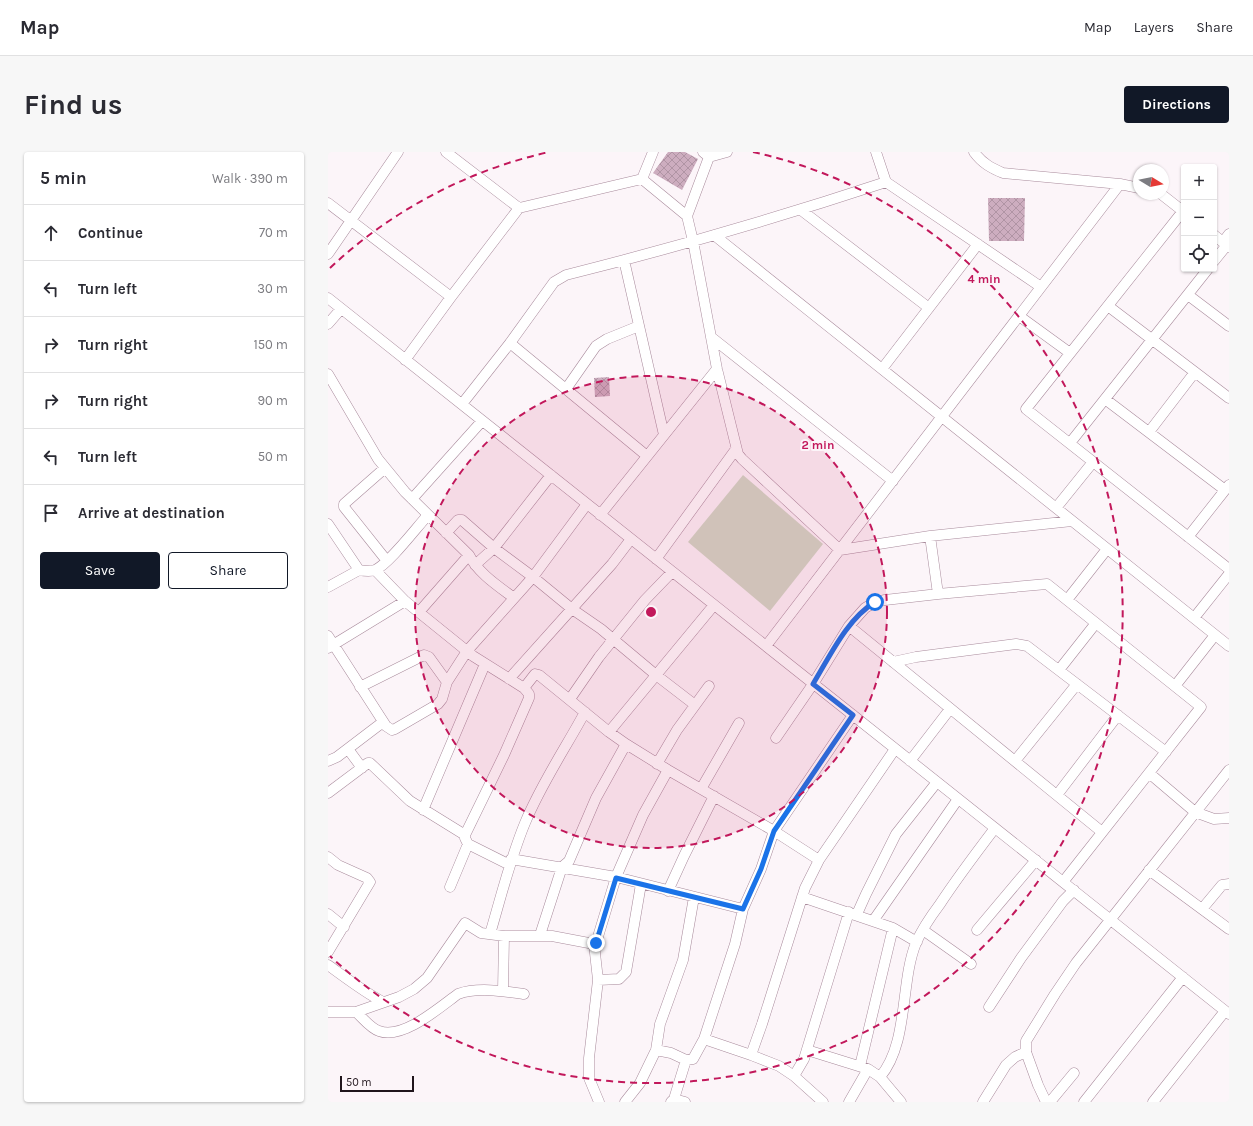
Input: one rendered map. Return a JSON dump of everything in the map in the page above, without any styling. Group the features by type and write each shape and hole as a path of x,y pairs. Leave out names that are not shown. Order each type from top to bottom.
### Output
{"street":[{"path":"328,254 398,152"},
{"path":"446,152 519,208"},
{"path":"642,179 653,152"},
{"path":"727,152 706,155 687,216 694,241 717,369 736,449 742,459 840,550"},
{"path":"876,152 886,182 1041,287"},
{"path":"974,152 980,160 992,168 1003,172 1120,184 1133,187"},
{"path":"405,360 519,208 642,179"},
{"path":"642,179 687,216"},
{"path":"462,404 510,344 554,282 559,278 801,210 886,182"},
{"path":"766,646 1120,184"},
{"path":"1168,200 1181,210"},
{"path":"328,202 451,297"},
{"path":"801,210 929,308"},
{"path":"1181,214 1026,409 1229,569"},
{"path":"714,235 1229,646"},
{"path":"1217,237 1227,242 1217,257"},
{"path":"882,369 978,244"},
{"path":"624,260 664,435"},
{"path":"1070,444 1206,272"},
{"path":"1188,295 1229,326"},
{"path":"328,298 1227,1012 1153,1102"},
{"path":"1108,306 1229,398"},
{"path":"328,324 341,309"},
{"path":"1019,316 1070,353"},
{"path":"566,389 596,346 607,339 639,326"},
{"path":"711,336 893,481"},
{"path":"510,344 647,456"},
{"path":"600,515 717,369"},
{"path":"1149,432 1195,372"},
{"path":"328,374 378,459 385,468 405,492 469,555 475,565 486,576 514,598"},
{"path":"1105,399 1227,488 1188,536"},
{"path":"412,499 482,421"},
{"path":"656,559 736,449"},
{"path":"1056,508 1093,462"},
{"path":"385,468 344,504 344,507 387,561"},
{"path":"475,565 494,548 550,475"},
{"path":"405,601 330,643 389,729 395,729 438,704 442,699 447,682 467,651 533,577 587,504"},
{"path":"328,587 359,570 375,570 387,561 428,515"},
{"path":"446,533 458,520 462,520 494,548 572,609 592,622 695,705"},
{"path":"840,550 930,536 1072,521"},
{"path":"329,529 359,570"},
{"path":"930,536 938,594"},
{"path":"509,679 612,564 631,539"},
{"path":"1067,600 1107,549"},
{"path":"419,612 469,555"},
{"path":"375,570 405,601 467,651 524,688 529,694 529,698 466,840 450,887"},
{"path":"570,699 590,669 645,600 672,572"},
{"path":"1194,618 1229,574"},
{"path":"776,738 813,684 849,626 865,608 875,602 938,594 1047,584 1201,707 1063,882"},
{"path":"609,732 714,605"},
{"path":"1059,670 1096,622"},
{"path":"849,626 1102,832"},
{"path":"1175,686 1215,635"},
{"path":"892,662 916,657 1016,644 1027,646 1166,752"},
{"path":"360,687 424,655 429,657 447,682"},
{"path":"423,810 485,664"},
{"path":"524,688 533,676 538,674 626,744 657,764 774,831 820,860"},
{"path":"1015,762 1077,684"},
{"path":"657,764 677,730 709,686"},
{"path":"910,760 950,709"},
{"path":"490,934 511,862 531,810 584,712"},
{"path":"656,1050 671,1053 686,1060 693,1059 704,1040 733,951 743,909 761,869 774,831 853,715"},
{"path":"1057,795 1118,715"},
{"path":"328,761 337,757 383,722"},
{"path":"701,789 739,724"},
{"path":"540,936 562,867 569,861 596,798 626,744"},
{"path":"751,1055 802,897 820,860 895,748"},
{"path":"348,749 362,768"},
{"path":"328,793 368,763 372,764 405,797 423,810 466,840 511,862 562,867 616,878 743,909"},
{"path":"599,1102 589,1078 589,1058 598,980 594,944 597,940 616,878 644,815 668,770"},
{"path":"1046,1102 1026,1052 1026,1041 1076,962 1229,770"},
{"path":"1149,773 1196,812 1214,820 1229,818"},
{"path":"794,1076 802,1064 853,913 866,894 896,834 937,782"},
{"path":"668,891 714,796"},
{"path":"873,920 958,799"},
{"path":"880,1077 885,1071 892,1056 900,1028 911,960 917,942 950,888 995,828"},
{"path":"328,857 338,865 367,878 370,882 328,952"},
{"path":"977,930 1036,860"},
{"path":"1149,870 1229,929"},
{"path":"598,980 619,979 626,972 641,884"},
{"path":"1202,909 1222,885 1229,884"},
{"path":"989,1007 1021,958 1063,901 1074,890"},
{"path":"625,1102 640,1083 656,1050 660,1024 683,960 688,939 694,897"},
{"path":"802,897 894,928 917,942"},
{"path":"328,914 344,927"},
{"path":"328,1012 356,1012 409,992 428,978 465,923 481,933 504,936 552,936 594,944"},
{"path":"849,1102 864,1067 894,928"},
{"path":"923,930 971,964"},
{"path":"503,991 504,936"},
{"path":"328,965 370,995 383,1002"},
{"path":"1084,1102 1183,977"},
{"path":"356,1012 375,1029 381,1032 397,1031 414,1026 458,994 464,992 503,991 524,994"},
{"path":"704,1040 751,1055 779,1066 794,1076 823,1102"},
{"path":"807,1050 864,1067 880,1077 901,1102"},
{"path":"983,1102 1006,1065 1015,1057 1026,1052"},
{"path":"685,1102 673,1100 686,1060"},
{"path":"1050,1102 1074,1073"}],"green space":[{"path":"743,475 823,544 770,611 688,542"}],"building":[{"path":"668,152 685,152 698,159 682,190 653,173"},
{"path":"988,198 1025,198 1024,241 989,241"},
{"path":"609,377 610,396 595,397 594,378"}],"route":[{"path":"596,943 616,878 743,909 761,869 774,831 853,715 813,684 849,626 865,608 875,602"}]}
